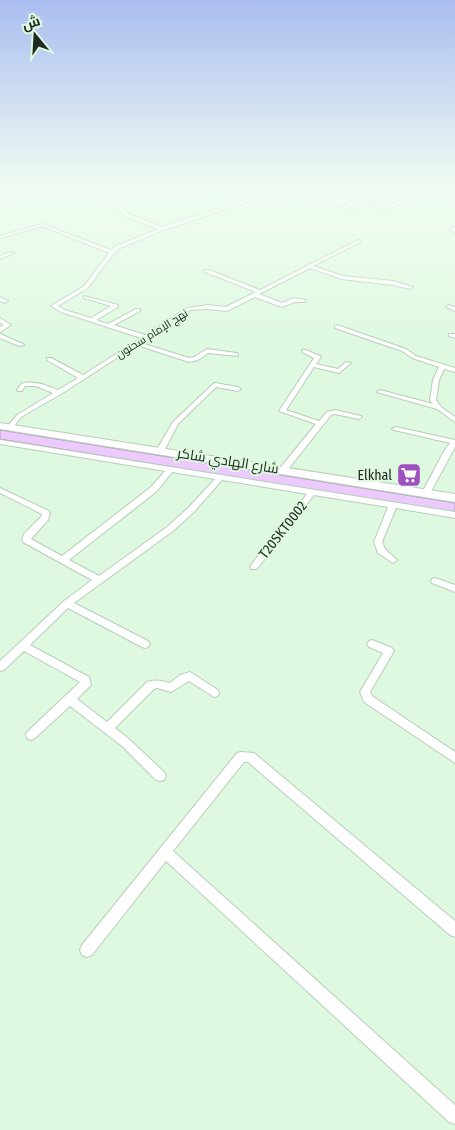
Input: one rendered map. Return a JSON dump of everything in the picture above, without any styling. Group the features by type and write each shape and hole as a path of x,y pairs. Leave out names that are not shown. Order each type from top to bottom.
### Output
{"main road":[{"name":"شارع الهادي شاكر","path":"5,427 455,498"}],"street":[{"path":"78,239 112,252"},
{"path":"138,239 118,247 112,252 86,287 54,306 145,337"},
{"name":"نهج الإمام سحنون","path":"5,427 19,416 83,378 189,309 207,307 227,309 358,241"},
{"path":"0,258 12,253"},
{"path":"311,267 339,276 410,287"},
{"path":"207,271 282,305 294,300 302,302"},
{"path":"86,297 116,306 91,320"},
{"path":"110,325 138,310"},
{"path":"0,320 8,325 0,330"},
{"path":"338,327 404,350 414,357 455,370"},
{"path":"0,336 21,345"},
{"path":"136,343 189,360 196,359 207,351 236,356"},
{"path":"304,351 318,356 282,411 320,423"},
{"path":"49,359 83,378"},
{"path":"313,365 337,371 341,370 348,363"},
{"path":"439,408 433,400 435,393 434,380 442,367"},
{"path":"20,390 23,385 38,384 59,393"},
{"path":"160,451 176,423 215,385 219,384 238,388"},
{"path":"380,392 439,408 455,420"},
{"path":"283,470 327,414 332,412 359,417"},
{"path":"396,429 455,442 448,451 426,494"},
{"path":"0,442 455,515"},
{"path":"63,560 154,489 170,470"},
{"path":"0,667 67,603 170,529 191,510 220,478"},
{"path":"0,490 46,513 45,518 27,536 26,540 98,580"},
{"name":"T20SKT0002","path":"254,567 312,492"},
{"path":"393,505 378,545 384,554 393,560"},
{"path":"435,581 455,589"},
{"path":"67,603 145,644"},
{"path":"372,644 389,651 365,692 368,699 455,758"},
{"path":"22,645 84,680 86,687 30,734"},
{"path":"108,728 154,684 171,688 184,678 190,676 214,692"},
{"path":"70,700 108,728 160,776"},
{"path":"87,950 241,757 250,757 455,930"},
{"path":"165,852 455,1116"}],"shaded area":[{"path":"0,430 455,503 455,513 0,439"}],"place":[{"name":"Elkhal","path":"409,475"}]}
